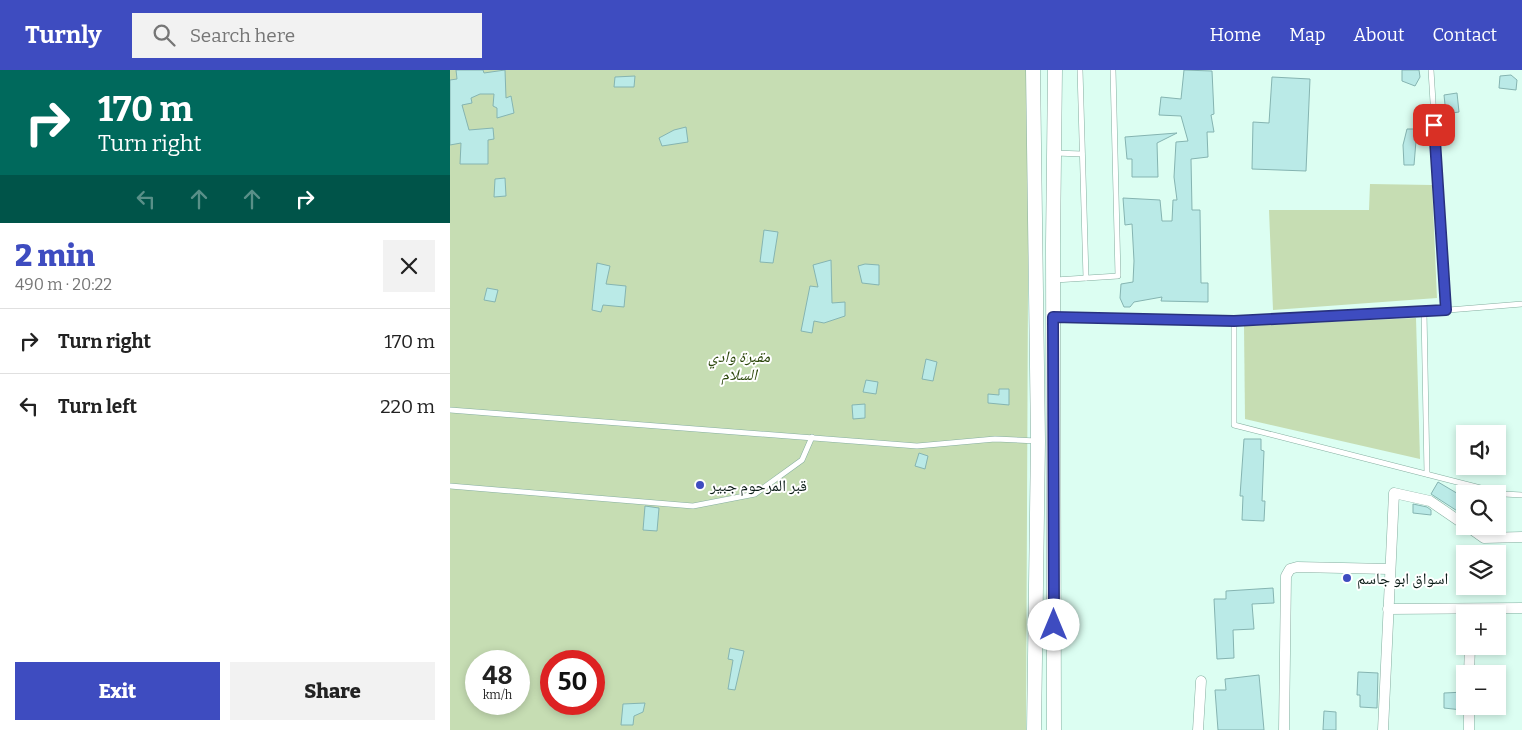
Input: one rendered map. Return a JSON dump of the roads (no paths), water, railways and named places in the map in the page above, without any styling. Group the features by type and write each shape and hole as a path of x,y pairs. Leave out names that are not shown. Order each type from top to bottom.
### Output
{"main road":[{"path":"1032,70 1038,441 1034,730"},
{"path":"1054,730 1053,280 1055,70"}],"street":[{"path":"1383,730 1394,492 1430,501 1456,519"},
{"path":"1480,535 1484,538 1522,538"},
{"path":"1284,730 1286,576 1290,569 1297,567 1390,569"},
{"path":"1506,609 1522,608"},
{"path":"1388,609 1456,611"},
{"path":"1198,730 1201,681"},
{"path":"1469,715 1469,730"}],"lane":[{"path":"1080,70 1086,278"},
{"path":"1053,280 1118,276 1112,70"},
{"path":"1431,70 1446,310"},
{"path":"1055,153 1082,154"},
{"path":"1053,317 1234,321 1424,312 1522,304"},
{"path":"1424,312 1427,474"},
{"path":"1234,321 1234,425 1504,494 1522,495"},
{"path":"450,410 917,446 995,439 1038,441"},
{"path":"450,486 693,506 755,494 802,460 812,437"}],"place":[{"name":"قبر المرحوم جبير","path":"700,485"},
{"name":"اسواق ابو جاسم","path":"1347,578"}],"park label":[{"name":"مقبرة وادي السلام","path":"739,365"}]}
